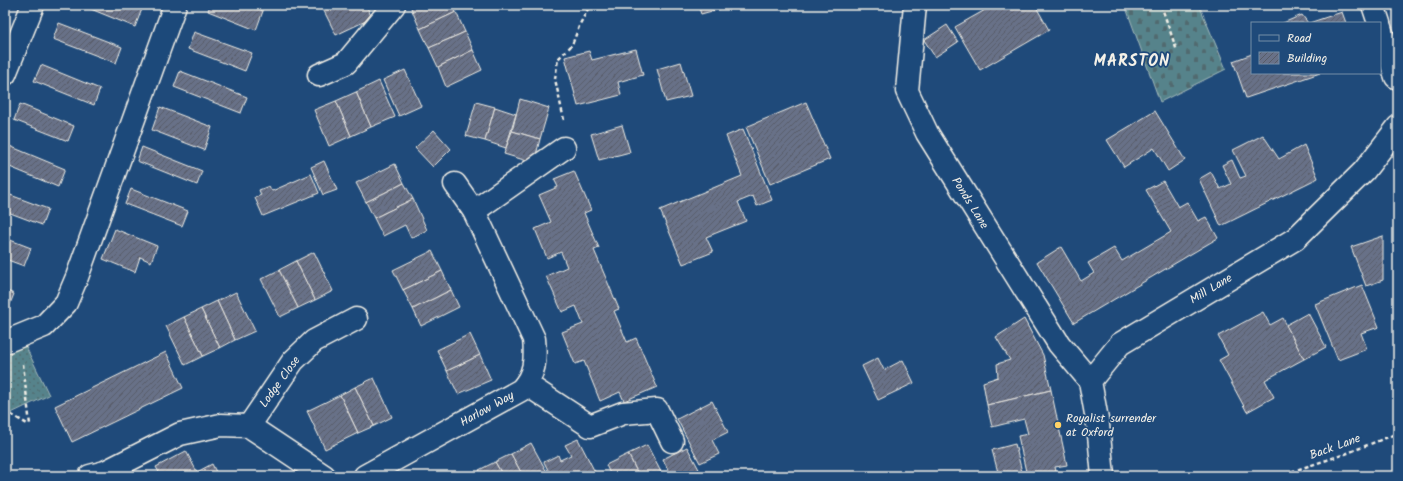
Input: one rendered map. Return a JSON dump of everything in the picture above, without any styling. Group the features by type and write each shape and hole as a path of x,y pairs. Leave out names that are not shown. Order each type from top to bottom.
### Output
{"street":[{"path":"5,74 33,5"},
{"path":"5,342 44,326 66,302 77,277 175,5"},
{"path":"319,75 346,63 394,5"},
{"name":"Ponds Lane","path":"915,5 907,91 927,134 1059,344 1090,381"},
{"path":"1373,5 1379,22"},
{"path":"1381,30 1396,77 1398,78"},
{"name":"Mill Lane","path":"1090,381 1120,344 1295,239 1364,172 1398,127"},
{"path":"474,211 564,148"},
{"name":"Harlow Way","path":"365,476 521,390 533,371 535,356 534,339 474,211 455,184"},
{"name":"Lodge Close","path":"249,426 293,362 308,346 314,341 356,319"},
{"path":"1090,381 1098,425 1103,476"},
{"path":"526,384 590,426 623,413 657,410 672,441"},
{"path":"90,476 105,472 180,434 221,425 249,426 324,476"}],"path":[{"path":"564,148 564,120 555,80 558,59 572,45 580,24 590,5"},
{"path":"1161,5 1177,51"},
{"path":"5,412 30,425 23,358"},
{"name":"Back Lane","path":"1278,476 1345,454 1398,433"}],"green space":[{"path":"1125,5 1199,5 1226,69 1160,102"},
{"path":"25,345 49,395 5,416 5,355"}],"building":[{"path":"5,5 9,5 5,19"},
{"path":"81,5 131,5 142,9 135,27"},
{"path":"150,5 167,5 165,10"},
{"path":"210,5 248,5 263,11 256,30 208,11"},
{"path":"321,5 366,5 372,18 336,35"},
{"path":"417,5 452,5 456,12 420,29 411,8"},
{"path":"698,5 730,5 730,6 701,14"},
{"path":"994,5 1035,5 1049,30 980,70 955,27"},
{"path":"456,12 465,32 429,48 420,29"},
{"path":"1342,12 1346,22 1312,22"},
{"path":"1302,15 1307,22 1285,22"},
{"path":"59,23 122,47 116,63 53,39"},
{"path":"947,25 958,42 935,57 924,40"},
{"path":"194,32 252,53 245,71 188,49"},
{"path":"465,32 473,50 438,67 429,48"},
{"path":"636,49 643,75 618,82 621,95 578,106 565,57 589,51 592,60"},
{"path":"473,50 482,70 446,87 438,67"},
{"path":"1251,54 1251,74 1317,74 1246,98 1233,61"},
{"path":"681,62 691,96 666,102 657,69"},
{"path":"41,65 100,89 94,105 34,81"},
{"path":"405,70 421,106 399,116 383,80"},
{"path":"180,71 247,97 241,113 174,87"},
{"path":"379,81 395,117 371,127 356,92"},
{"path":"356,92 371,127 351,136 336,101"},
{"path":"520,99 549,108 540,139 512,131"},
{"path":"336,101 351,136 329,146 314,110"},
{"path":"476,102 495,107 485,141 466,136"},
{"path":"806,102 830,159 770,184 746,127"},
{"path":"20,104 74,126 68,141 14,120"},
{"path":"160,107 212,127 204,150 152,130"},
{"path":"495,107 516,114 506,148 485,141"},
{"path":"1155,111 1185,160 1168,171 1154,148 1124,167 1107,140"},
{"path":"622,125 630,152 599,160 591,134"},
{"path":"743,129 772,200 757,206 753,196 738,202 746,221 706,237 713,252 683,264 660,210 742,176 726,136"},
{"path":"434,130 451,149 433,167 415,148"},
{"path":"512,131 540,139 534,163 504,154"},
{"path":"1263,135 1279,159 1304,145 1318,178 1221,226 1199,179 1211,172 1220,189 1231,184 1222,165 1232,160 1240,178 1246,176 1233,150"},
{"path":"7,145 65,169 58,187 5,165"},
{"path":"142,147 202,171 197,185 137,161"},
{"path":"324,161 337,190 323,195 311,167"},
{"path":"395,164 404,183 366,202 356,183"},
{"path":"574,171 591,210 584,213 599,248 594,250 619,309 614,311 627,342 636,338 657,387 624,401 620,392 600,401 584,361 575,364 562,332 583,324 576,306 562,312 546,276 567,267 561,252 547,258 535,229 551,222 539,195 558,187 554,179"},
{"path":"311,174 319,193 263,216 255,198 261,195 259,190 269,186 272,191"},
{"path":"1163,181 1178,207 1187,202 1198,221 1206,217 1218,238 1074,323 1037,262 1061,247 1081,281 1094,273 1088,263 1114,248 1122,261 1171,232 1146,190"},
{"path":"404,183 413,199 374,218 366,202"},
{"path":"131,189 188,211 182,226 125,204"},
{"path":"5,193 48,209 42,225 5,211"},
{"path":"413,199 427,230 411,238 405,225 383,236 374,218"},
{"path":"115,229 157,246 151,262 140,257 135,272 103,259"},
{"path":"1383,236 1383,280 1366,286 1351,247"},
{"path":"5,238 31,248 24,266 5,259"},
{"path":"432,251 442,271 403,290 393,270"},
{"path":"314,252 333,291 315,300 296,261"},
{"path":"296,261 315,300 298,308 279,270"},
{"path":"279,270 298,308 280,317 261,279"},
{"path":"442,271 451,290 413,309 403,290"},
{"path":"1362,285 1379,327 1361,333 1367,349 1338,360 1315,304"},
{"path":"5,290 14,294 8,309 5,308"},
{"path":"451,290 459,307 421,326 413,309"},
{"path":"236,292 255,331 235,340 217,301"},
{"path":"217,301 235,340 220,348 201,309"},
{"path":"201,309 220,348 203,356 184,317"},
{"path":"1263,312 1270,325 1283,318 1304,359 1265,380 1274,397 1247,412 1219,360 1228,355 1218,336"},
{"path":"1308,313 1326,347 1304,359 1286,325"},
{"path":"184,317 203,356 185,365 166,326"},
{"path":"1024,319 1043,355 1051,390 987,405 983,382 998,377 997,364 1010,360 996,337"},
{"path":"470,334 480,355 447,371 437,350"},
{"path":"166,352 183,388 72,442 55,406"},
{"path":"480,355 491,380 458,394 447,371"},
{"path":"878,358 884,370 903,360 914,383 878,400 862,366"},
{"path":"374,378 392,417 374,426 355,387"},
{"path":"355,387 374,426 358,433 340,395"},
{"path":"1051,390 1067,465 1055,467 1057,476 1027,476 1018,436 1028,434 1024,419 992,427 987,405"},
{"path":"340,395 358,433 325,449 307,411"},
{"path":"712,401 728,432 712,440 719,454 700,463 677,419"},
{"path":"578,439 597,476 551,476 544,462 558,455 560,460 571,455 565,445"},
{"path":"531,443 549,476 523,476 511,454"},
{"path":"1015,444 1022,472 999,476 992,450"},
{"path":"647,445 663,476 639,476 628,454"},
{"path":"687,447 702,475 671,476 663,459"},
{"path":"186,451 197,472 212,464 218,476 161,476 156,467"},
{"path":"511,454 523,476 503,476 495,462"},
{"path":"628,454 639,476 611,476 606,465"},
{"path":"495,462 503,476 482,476 479,470"}],"place":[{"name":"Royalist surrender at Oxford","path":"1058,425"}],"district":[{"name":"MARSTON","path":"1132,61"}]}
